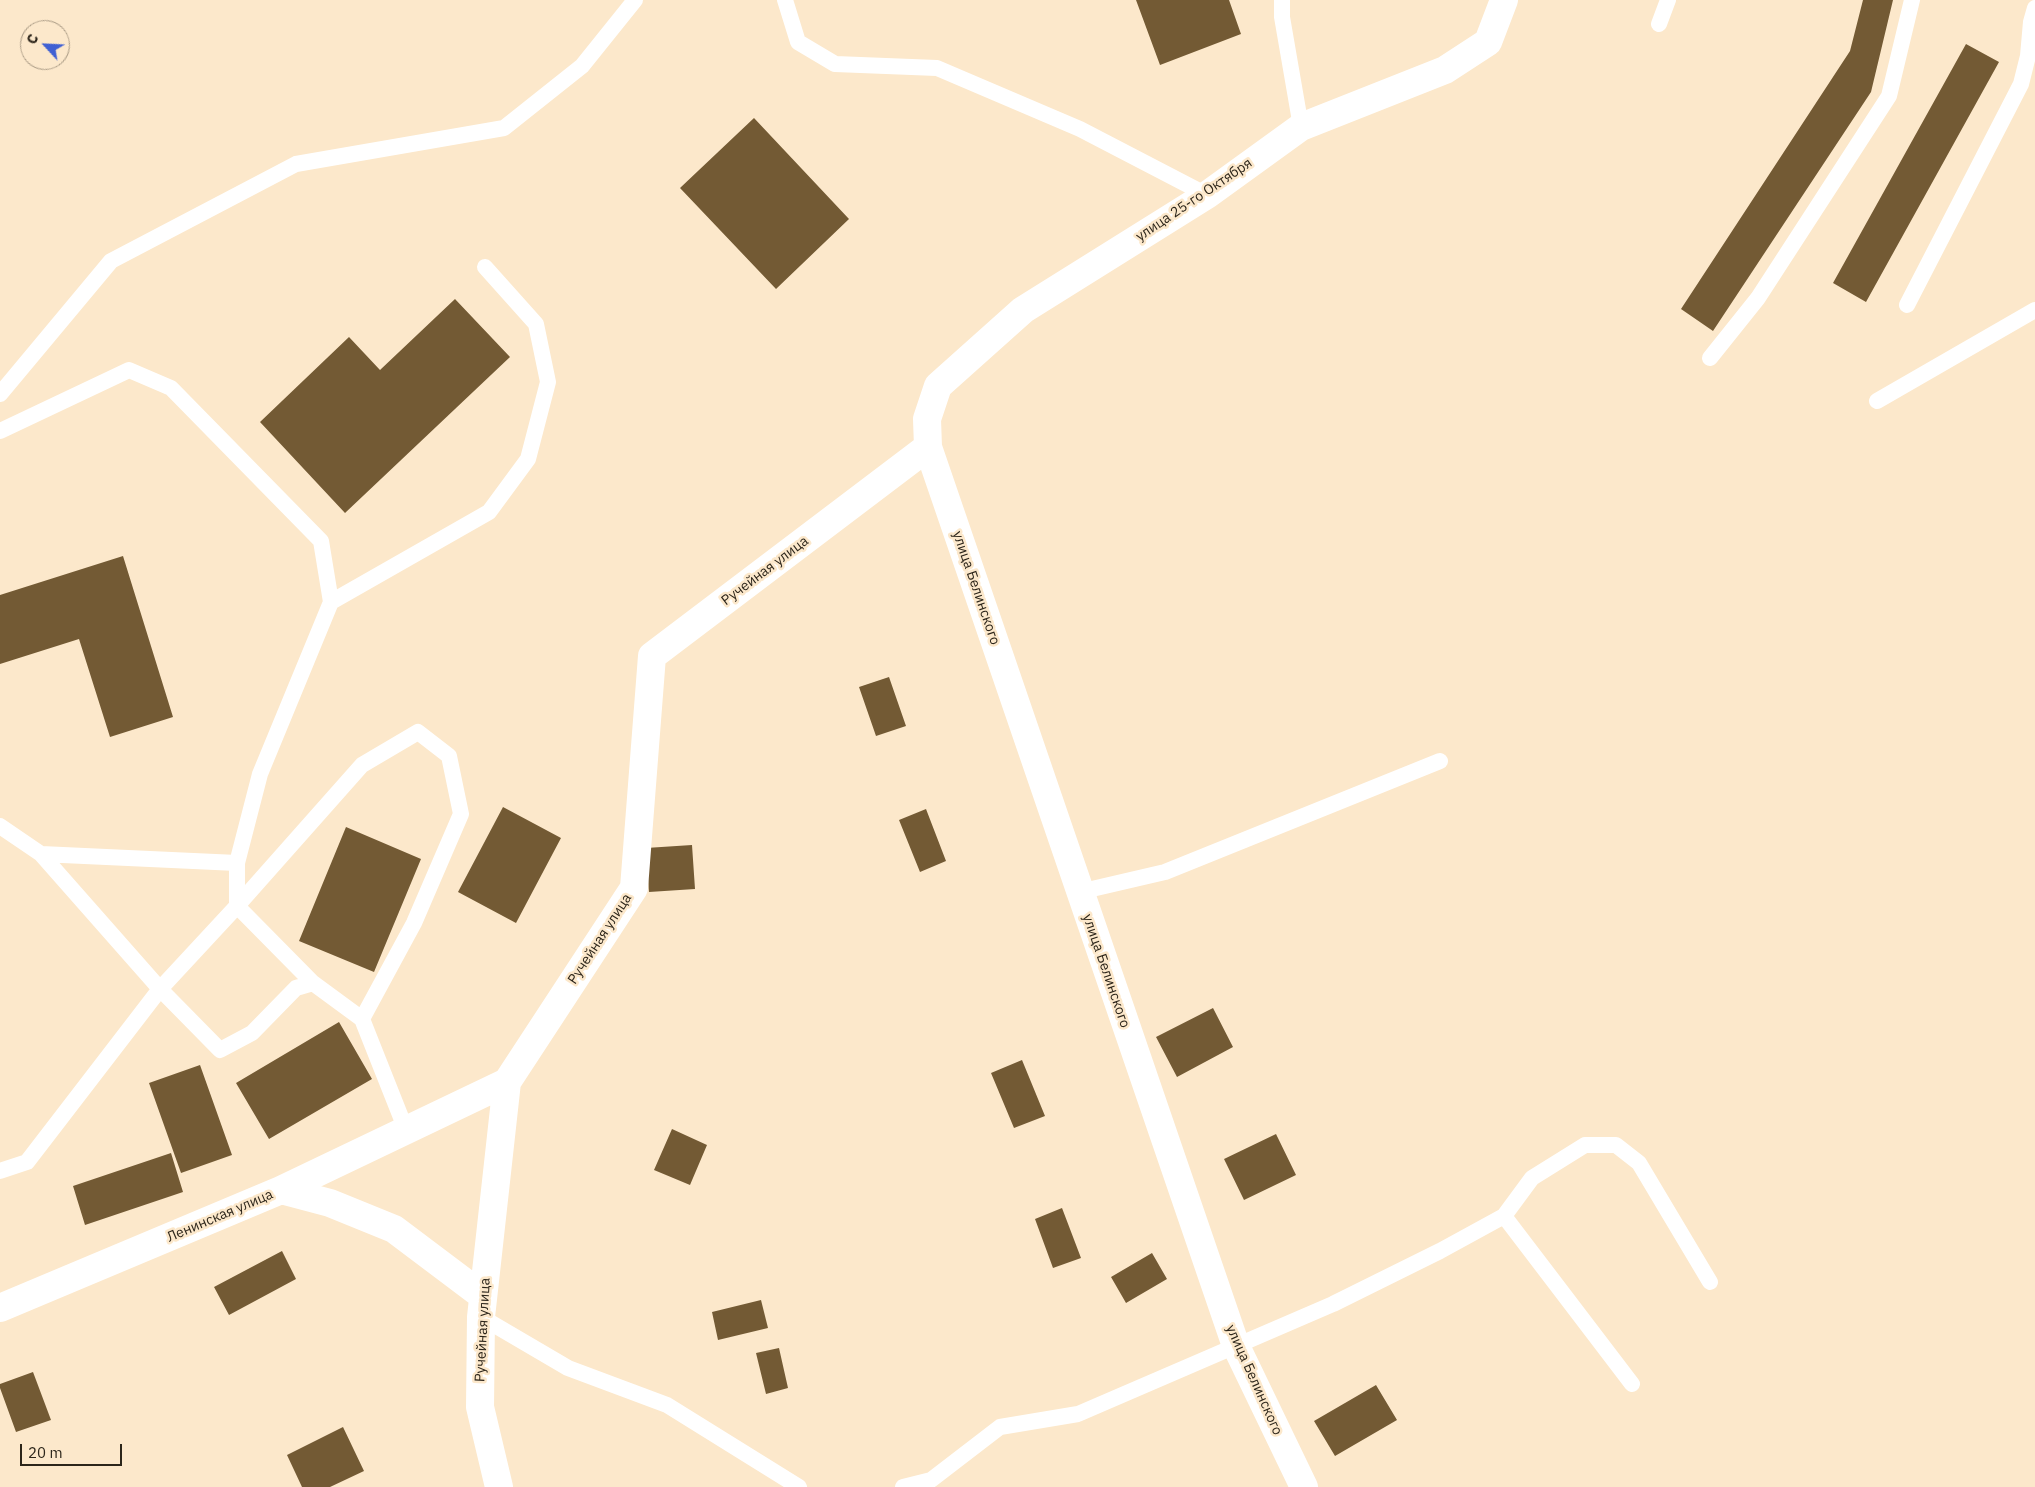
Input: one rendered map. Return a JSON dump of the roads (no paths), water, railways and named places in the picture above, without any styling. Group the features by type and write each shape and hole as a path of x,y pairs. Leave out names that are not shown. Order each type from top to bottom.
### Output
{"street":[{"name":"улица 25-го Октября","path":"928,447 926,419 938,386 1023,310 1207,195 1301,127 1445,70 1488,42 1504,0"},
{"name":"улица Белинского","path":"928,447 1236,1346 1304,1487"},
{"name":"Ручейная улица","path":"499,1487 480,1407 482,1307 507,1082 634,888 652,656 928,447"},
{"path":"281,1190 507,1082"},
{"name":"Ленинская улица","path":"0,1308 281,1190 330,1204 394,1229 482,1307"}],"lane":[{"path":"0,394 111,261 296,164 504,128 582,66 635,0"},
{"path":"786,0 798,42 835,64 937,68 1080,129 1207,195"},
{"path":"1282,0 1282,17 1301,127"},
{"path":"1659,24 1668,0"},
{"path":"1710,358 1758,298 1889,96 1912,0"},
{"path":"1907,305 2021,84 2028,56 2031,22 2035,8"},
{"path":"330,602 489,512 528,460 548,382 536,324 485,267"},
{"path":"1877,401 2035,310"},
{"path":"0,431 129,370 170,388 321,541 330,602 260,774 237,862 237,906 313,983 362,1019 406,1130"},
{"path":"0,1171 27,1162 160,989 237,906 362,765 418,732 449,756 461,814 414,923 362,1019"},
{"path":"1079,892 1165,872 1440,762"},
{"path":"0,826 41,854 160,989 220,1050 252,1033 296,988 313,983"},
{"path":"41,854 237,862"},
{"path":"903,1487 931,1480 1000,1427 1078,1414 1333,1304 1440,1251 1504,1216 1532,1178 1585,1145 1616,1145 1639,1164 1710,1282"},
{"path":"1504,1216 1632,1384"},
{"path":"482,1307 568,1368 667,1405 799,1487"}]}
